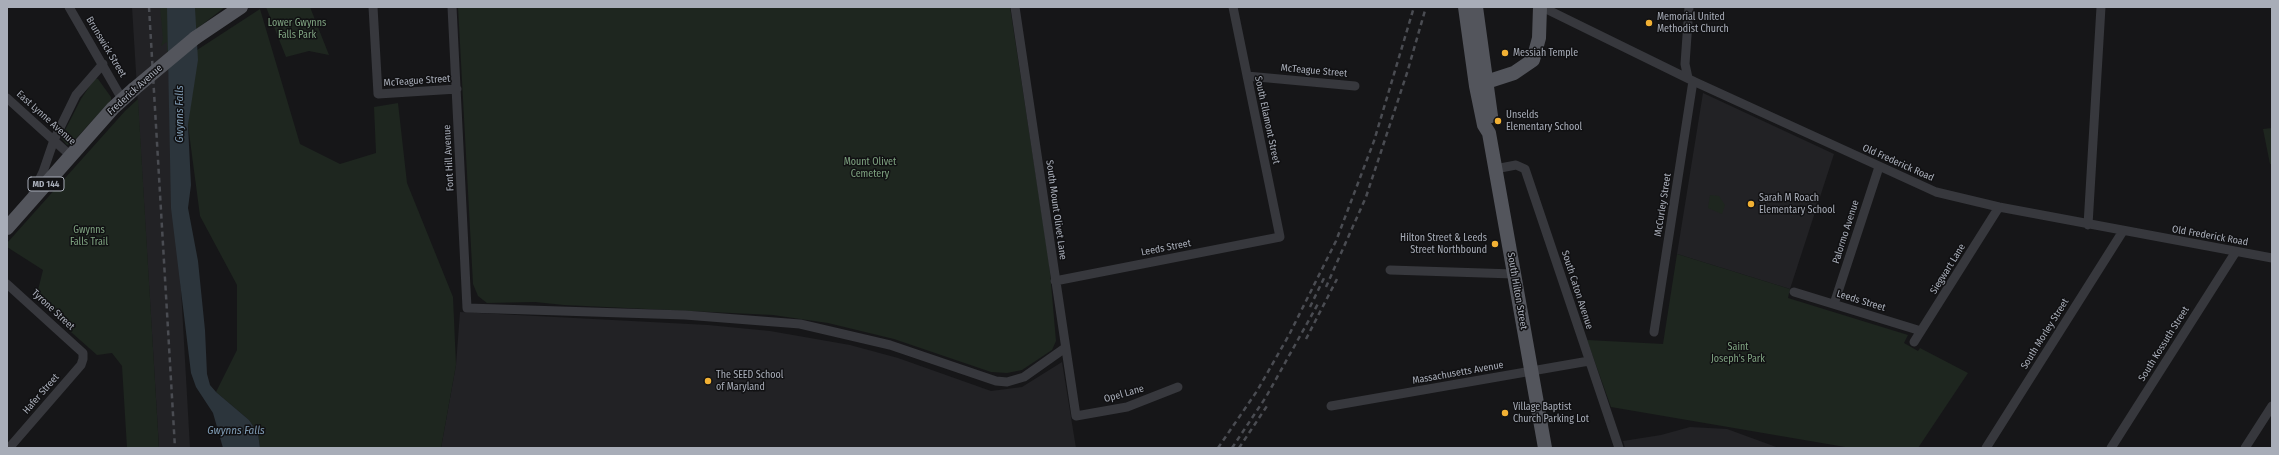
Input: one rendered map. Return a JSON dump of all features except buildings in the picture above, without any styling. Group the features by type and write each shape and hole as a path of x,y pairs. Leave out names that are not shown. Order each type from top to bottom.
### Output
{"main road":[{"name":"Frederick Avenue","path":"7,228 122,99 210,26 241,7"},
{"name":"South Hilton Street","path":"1465,7 1481,84 1492,124 1489,134 1545,448"},
{"name":"South Hilton Street","path":"1476,7 1481,84"},
{"path":"1481,84 1514,73 1533,60 1539,38 1541,7"}],"street":[{"name":"Brunswick Street","path":"69,7 122,99"},
{"name":"McTeague Street","path":"373,7 378,94 457,89"},
{"name":"Font Hill Avenue","path":"452,7 467,308 685,315 800,324 890,345 996,381 1006,382 1024,377 1065,348"},
{"name":"South Mount Olivet Lane","path":"1015,7 1076,416"},
{"name":"South Ellamont Street","path":"1233,7 1280,237"},
{"name":"Old Frederick Road","path":"1541,7 1690,80 1936,192 1999,207 2088,225 2272,258"},
{"name":"McCurley Street","path":"1654,332 1690,80 1685,64 1689,7"},
{"path":"2088,225 2101,7"},
{"name":"Frederick Avenue","path":"26,207 43,172 54,140 76,95 103,64"},
{"name":"McTeague Street","path":"1247,76 1355,86"},
{"name":"East Lynne Avenue","path":"7,98 71,156"},
{"name":"South Caton Avenue","path":"1495,169 1516,165 1525,169 1619,448"},
{"name":"Palormo Avenue","path":"1834,304 1879,167"},
{"name":"Siegwart Lane","path":"1914,342 1999,207"},
{"name":"South Morley Street","path":"1986,448 2123,231"},
{"name":"Leeds Street","path":"1055,281 1280,237"},
{"name":"South Kossuth Street","path":"2111,448 2235,252"},
{"path":"1390,270 1514,274"},
{"name":"Tyrone Street","path":"7,284 83,353"},
{"name":"Leeds Street","path":"1794,292 1921,331"},
{"name":"Hafer Street","path":"9,448 81,365 83,353"},
{"name":"Massachusetts Avenue","path":"1331,406 1589,361"},
{"name":"Opel Lane","path":"1076,416 1127,407 1178,387"},
{"path":"2245,448 2272,406"}],"shaded area":[{"path":"132,7 165,7 190,448 159,448"},
{"name":"Sarah M Roach Elementary School","path":"1703,93 1834,154 1790,289 1677,254"},
{"name":"The SEED School of Maryland","path":"460,312 708,325 770,331 850,345 898,358 991,391 1022,387 1062,362 1076,448 441,448 456,365"},
{"path":"1690,427 1727,429 1779,448 1625,448 1623,441 1661,435"}],"green space":[{"path":"160,7 225,7 167,52 167,42 161,46 163,39"},
{"name":"Lower Gwynns Falls Park","path":"266,7 310,7 329,55 309,51 286,57"},
{"name":"Mount Olivet Cemetery","path":"458,7 1010,7 1049,261 1056,341 1052,350 1022,370 1007,373 991,372 894,339 828,323 773,315 564,305 535,302 487,303 478,296 473,284"},
{"path":"260,9 300,144 340,164 376,153 374,107 398,103 407,183 453,297 456,365 441,448 260,448 258,433 249,420 216,392 237,350 237,285 200,216 188,125 197,50"},
{"path":"95,78 98,79 111,97 111,100 71,144 67,145 61,138 81,99"},
{"name":"Gwynns Falls Trail","path":"138,99 159,448 127,448 122,366 112,353 97,355 63,325 38,290 43,270 7,247 7,243 125,111"},
{"path":"2272,128 2272,164 2270,164 2263,129"},
{"path":"1710,195 1719,196 1725,205 1722,214 1708,208"},
{"name":"Saint Joseph's Park","path":"1677,254 1790,289 1788,298 1908,335 1904,343 1918,351 1920,348 1968,373 1918,448 1851,448 1611,407 1587,340 1663,344"}],"water":[{"name":"Gwynns Falls","path":"167,7 195,8 198,60 188,125 191,185 188,208 198,261 205,330 207,374 210,385 216,392 249,420 258,433 260,448 223,448 213,413 196,387 191,373 171,208"}],"railway":[{"path":"149,7 175,448"},
{"path":"1218,448 1257,391 1289,335 1336,241 1374,141 1414,7"},
{"path":"1326,287 1366,197 1407,73 1426,7"},
{"path":"1310,307 1325,276"},
{"path":"1306,339 1337,279"},
{"path":"1232,448 1266,397 1319,302"},
{"path":"1239,448 1267,406"}],"place":[{"name":"Memorial United Methodist Church","path":"1649,23"},
{"name":"Messiah Temple","path":"1505,53"},
{"name":"Unselds Elementary School","path":"1498,121"},
{"name":"Sarah M Roach Elementary School","path":"1751,204"},
{"name":"Hilton Street & Leeds Street Northbound","path":"1495,244"},
{"name":"The SEED School of Maryland","path":"708,381"},
{"name":"Village Baptist Church Parking Lot","path":"1505,413"}]}
